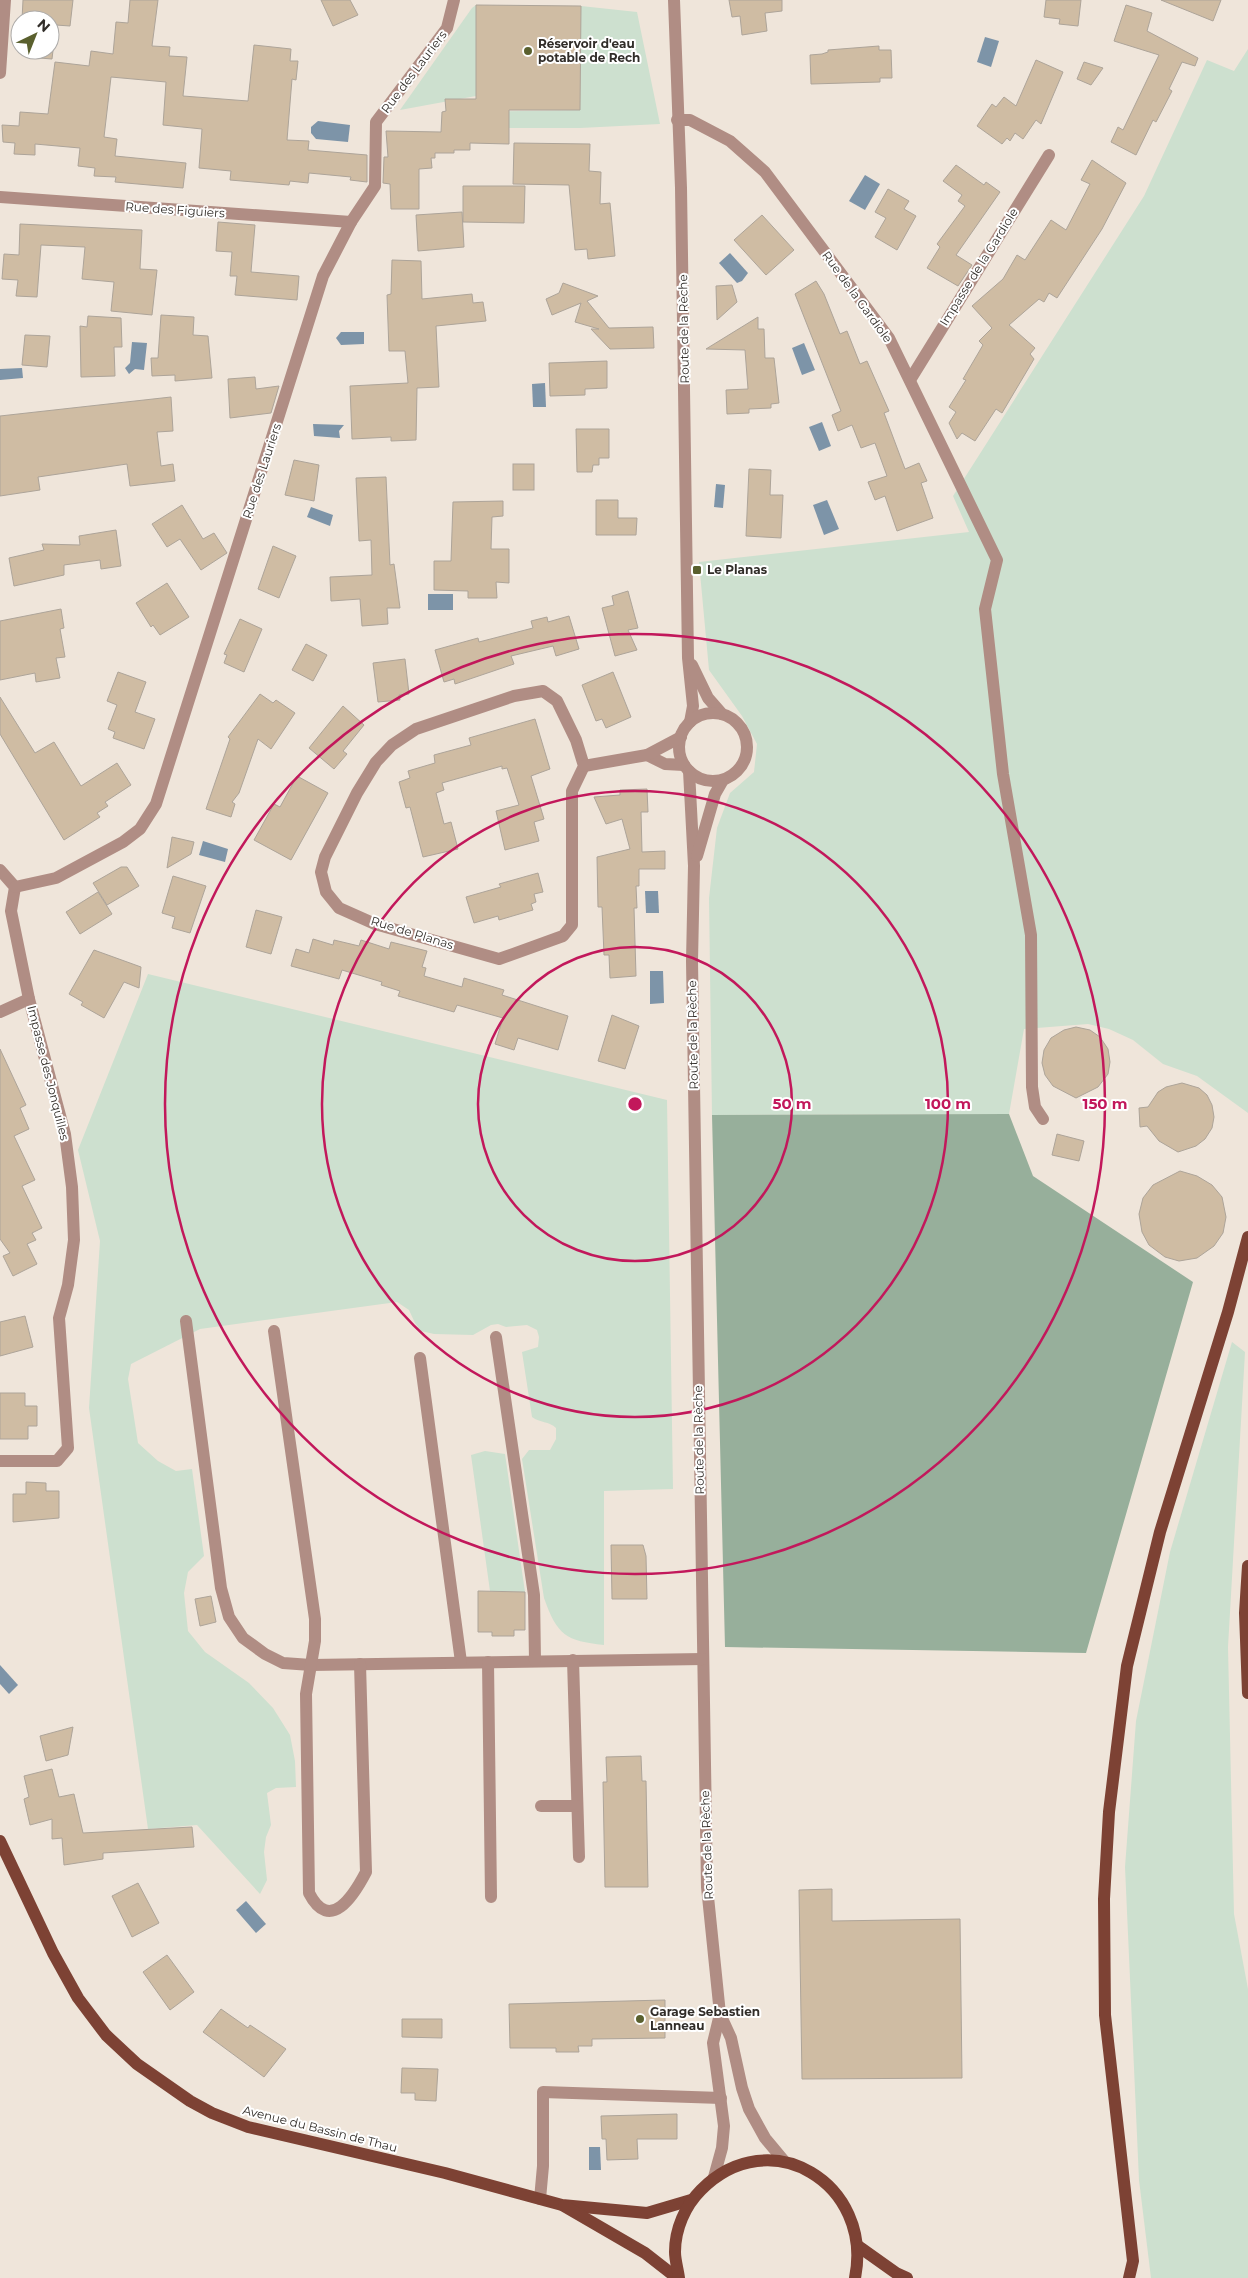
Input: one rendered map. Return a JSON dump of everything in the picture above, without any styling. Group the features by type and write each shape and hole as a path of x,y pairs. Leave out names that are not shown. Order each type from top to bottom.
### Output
{"main road":[{"path":"1129,2278 1132,2261 1104,2015 1104,1898 1109,1812 1127,1666 1160,1532 1228,1312 1248,1237"},
{"path":"1248,1566 1245,1613 1248,1693"},
{"name":"Avenue du Bassin de Thau","path":"0,1841 53,1953 78,1998 106,2035 137,2064 190,2101 212,2113 248,2126 444,2173 562,2204 647,2213 691,2200"},
{"path":"678,2278 675,2252 679,2224 691,2200 714,2177 744,2164 760,2161 785,2162 807,2170 827,2183 846,2208 853,2223 858,2246 855,2278"},
{"name":"Avenue du Bassin de Thau","path":"562,2204 645,2253 678,2278"},
{"path":"858,2246 896,2273 907,2278"}],"street":[{"path":"0,73 5,0"},
{"name":"Rue des Lauriers","path":"15,887 56,878 123,842 140,829 156,804 323,276 351,222 375,186 376,122 447,28 454,0"},
{"name":"Route de la Rèche","path":"674,0 677,120 682,188 688,658 693,706 690,722"},
{"name":"Rue de la Gardiole","path":"677,120 690,120 730,141 765,172 889,338 997,560 985,610 1003,774 1031,936 1032,1087 1035,1107 1043,1119"},
{"name":"Impasse de la Gardiole","path":"910,380 1049,155"},
{"name":"Rue des Figuiers","path":"0,197 351,222"},
{"name":"Route de la Rèche","path":"688,658 708,698 722,714"},
{"name":"Rue de Planas","path":"543,691 558,700 576,740 584,766 572,791 572,925 563,936 499,959 376,924 339,908 326,892 321,872 325,857 356,793 376,762 392,745 416,729 514,696 543,691"},
{"path":"584,766 647,755 680,737 690,722 699,716 711,713 722,714 740,726 747,747 746,758 740,767 723,780 704,780 686,768 665,764 647,755"},
{"path":"680,737 680,756 686,768"},
{"name":"Route de la Rèche","path":"686,768 694,866 692,961 707,1886 720,2014 731,2038 742,2088 749,2109 765,2138 785,2162"},
{"name":"Route de la Rèche","path":"694,866 715,794 723,780"},
{"path":"0,870 15,887"},
{"name":"Impasse des Jonquilles","path":"0,1461 57,1461 68,1448 59,1318 68,1285 74,1240 72,1187 65,1134 29,999 11,911 15,887"},
{"path":"0,1012 29,999"},
{"path":"186,1321 221,1588 229,1617 243,1638 265,1654 283,1663 311,1665 703,1658"},
{"path":"274,1331 315,1619 315,1641 306,1694 309,1893 314,1904 328,1910 339,1908 351,1899 366,1872 360,1664"},
{"path":"496,1336 534,1595 535,1661"},
{"path":"420,1358 461,1662"},
{"path":"573,1660 579,1857"},
{"path":"488,1662 491,1897"},
{"path":"541,1806 577,1806"},
{"name":"Route de la Rèche","path":"714,2177 722,2148 721,2098 713,2043 720,2014"},
{"path":"540,2199 543,2166 542,2092 721,2098"}],"green space":[{"path":"476,5 476,96 400,110 472,8"},
{"path":"581,6 637,12 660,124 580,128 474,128 473,112 580,110"},
{"path":"1248,49 1248,1113 1197,1076 1163,1064 1133,1040 1109,1029 1088,1024 1024,1029 1009,1114 712,1115 709,898 717,828 730,793 754,772 757,744 742,716 709,670 699,562 969,532 953,496 1144,196 1207,60 1234,71"},
{"path":"148,974 667,1100 673,1489 604,1491 604,1645 580,1641 565,1634 554,1620 544,1598 522,1459 529,1450 550,1450 556,1439 556,1428 532,1417 522,1352 538,1347 539,1337 537,1330 527,1325 506,1327 498,1324 491,1325 473,1335 434,1334 421,1331 409,1310 397,1302 200,1329 131,1364 128,1379 138,1443 158,1461 176,1471 192,1469 204,1556 188,1572 184,1593 188,1631 205,1652 249,1683 273,1708 290,1735 295,1761 296,1787 276,1788 267,1793 271,1825 266,1837 264,1852 267,1880 260,1894 197,1825 148,1829 89,1408 100,1241 78,1150"},
{"path":"1009,1114 1033,1176 1193,1282 1086,1653 725,1647 712,1115"},
{"path":"1232,1342 1245,1352 1228,1647 1234,1914 1248,1989 1248,2278 1151,2278 1139,2180 1125,1867 1136,1721 1170,1552"},
{"path":"485,1451 505,1454 525,1592 490,1591 471,1455"}],"water":[{"path":"985,37 999,41 991,67 977,62"},
{"path":"318,121 350,125 348,142 316,139 311,133 311,127"},
{"path":"865,175 880,184 865,210 849,201"},
{"path":"730,253 748,273 742,281 737,283 719,263"},
{"path":"341,332 364,332 364,344 341,345 336,338"},
{"path":"132,342 147,343 144,370 135,369 129,374 125,368 130,363"},
{"path":"804,343 815,370 802,375 792,348"},
{"path":"22,368 23,378 0,380 0,369"},
{"path":"545,383 546,407 533,407 532,384"},
{"path":"822,422 831,446 819,451 809,427"},
{"path":"313,424 344,425 339,431 340,438 314,436"},
{"path":"716,484 725,485 723,508 714,507"},
{"path":"827,500 839,529 824,535 813,505"},
{"path":"311,507 333,515 330,526 307,517"},
{"path":"428,594 453,594 453,610 428,610"},
{"path":"203,841 228,849 225,862 199,855"},
{"path":"645,891 658,891 659,913 646,913"},
{"path":"650,971 663,971 664,1003 650,1004"},
{"path":"0,1665 18,1685 9,1694 0,1684"},
{"path":"246,1901 266,1924 256,1933 236,1910"},
{"path":"589,2147 600,2147 601,2170 589,2170"}],"building":[{"path":"23,0 73,0 70,26 60,25 60,10 22,10"},
{"path":"130,0 158,0 152,46 170,47 169,56 187,57 183,96 248,101 254,45 291,49 290,61 298,61 296,80 292,79 287,140 309,141 308,150 367,155 367,182 350,180 351,177 309,173 308,183 290,181 289,185 230,180 231,171 199,168 202,129 163,125 166,82 111,77 104,137 117,139 115,156 186,163 183,188 115,182 116,177 94,176 95,168 78,166 80,148 35,144 35,155 14,154 15,143 3,142 2,125 19,126 20,112 48,114 55,62 89,66 91,51 113,54 116,22 128,23"},
{"path":"321,0 350,0 358,15 333,26"},
{"path":"729,0 782,0 782,11 765,13 767,31 742,35 740,16 732,17"},
{"path":"1046,0 1081,0 1078,26 1059,24 1060,19 1044,17"},
{"path":"1161,0 1221,0 1213,21"},
{"name":"Réservoir d'eau potable de Rech","path":"476,5 581,6 580,110 509,110 509,144 470,143 470,150 454,150 454,153 435,153 435,158 431,158 432,168 419,169 419,209 391,209 390,184 383,183 384,157 388,157 386,131 441,132 442,112 446,111 445,99 476,99"},
{"path":"1126,5 1152,13 1147,31 1198,58 1195,66 1182,62 1169,89 1172,91 1156,122 1153,120 1136,155 1111,142 1118,127 1123,130 1159,55 1114,41"},
{"path":"879,46 879,50 891,50 892,78 880,78 880,82 811,84 810,55 822,54 828,52 828,50"},
{"path":"1036,60 1063,72 1041,124 1036,120 1023,139 1015,133 1010,141 1007,138 1002,144 977,126 992,104 996,107 1004,97 1016,106"},
{"path":"1084,62 1103,68 1091,85 1077,79"},
{"path":"514,143 590,144 589,171 601,172 600,204 610,203 615,256 588,259 587,249 575,250 569,185 513,184"},
{"path":"1092,160 1126,183 1102,229 1057,298 1049,293 1044,302 1039,299 1009,325 1035,348 1030,354 1034,359 1002,413 996,409 975,441 962,433 957,439 949,423 956,412 949,407 966,380 963,379 983,345 979,341 992,328 972,306 1003,279 1017,255 1025,260 1051,220 1066,230 1090,184 1081,180"},
{"path":"956,165 984,185 986,182 1000,192 956,255 972,265 958,286 927,268 940,247 937,244 965,206 958,201 962,195 943,181"},
{"path":"463,186 525,186 524,223 463,222"},
{"path":"888,189 909,201 904,209 916,216 897,250 875,237 886,218 875,212"},
{"path":"462,212 464,247 418,251 416,215"},
{"path":"762,215 794,250 766,275 734,240"},
{"path":"218,222 255,225 251,272 299,276 297,300 235,295 237,276 230,276 232,252 216,251"},
{"path":"20,224 142,230 140,269 157,270 152,315 111,311 114,282 82,279 85,247 41,245 37,297 16,296 18,280 2,279 4,254 19,255"},
{"path":"392,260 421,261 422,299 472,294 473,303 483,302 486,321 436,326 439,387 417,388 416,440 391,441 391,437 352,439 350,386 408,383 405,351 389,351 387,295 391,294"},
{"path":"816,281 824,294 840,334 847,331 860,364 867,361 889,411 884,413 905,469 919,463 927,481 921,483 933,518 897,531 885,496 875,500 868,482 887,476 875,443 861,448 852,425 838,431 832,415 841,411 795,294"},
{"path":"563,283 598,296 587,301 609,328 653,327 654,348 610,349 591,329 599,329 575,322 581,303 552,315 546,299 559,293"},
{"path":"732,285 737,302 717,320 716,286"},
{"path":"161,315 194,317 193,335 208,336 212,378 175,381 175,375 152,376 151,358 158,358"},
{"path":"88,316 121,318 122,347 114,347 115,376 81,377 80,326 87,327"},
{"path":"758,317 758,329 764,329 765,358 774,358 779,403 771,404 771,408 749,409 749,413 727,414 726,390 748,389 745,350 706,349"},
{"path":"25,335 50,336 47,367 22,365"},
{"path":"607,361 607,388 585,389 585,395 550,396 549,363"},
{"path":"255,377 256,389 279,386 271,413 230,418 228,379"},
{"path":"171,397 173,431 157,432 161,466 173,464 175,481 130,486 127,464 38,477 40,490 0,496 0,416"},
{"path":"576,429 609,429 609,458 599,458 599,465 593,465 592,472 577,472"},
{"path":"294,460 319,465 314,501 285,495"},
{"path":"513,464 534,464 534,490 513,490"},
{"path":"749,469 771,470 770,495 783,495 781,538 746,536"},
{"path":"386,477 390,565 394,564 400,608 387,608 388,624 362,626 360,599 331,601 330,577 372,575 371,540 359,541 356,478"},
{"path":"596,500 618,500 618,518 637,518 636,535 596,535"},
{"path":"503,501 503,516 492,517 491,549 509,549 509,583 496,582 497,598 468,598 468,591 434,590 434,561 451,561 453,502"},
{"path":"182,505 203,539 214,533 227,553 201,570 180,539 167,547 152,524"},
{"path":"116,530 121,566 101,569 100,560 64,565 64,575 14,586 9,558 44,550 42,544 80,545 79,536"},
{"path":"273,546 296,556 279,598 258,589"},
{"path":"167,583 189,617 160,635 153,625 151,627 136,603"},
{"path":"628,591 638,628 628,630 637,650 615,656 602,608 614,605 612,596"},
{"path":"61,609 64,628 60,629 65,657 56,658 60,678 36,682 35,673 0,680 0,621"},
{"path":"569,616 579,649 556,656 553,646 511,656 514,664 455,684 454,679 444,682 435,650 478,638 479,642 533,628 531,621 547,617 548,622"},
{"path":"240,619 262,629 244,672 224,663 227,655 224,654"},
{"path":"306,644 327,655 313,681 292,670"},
{"path":"405,659 409,694 399,695 400,700 378,702 373,663"},
{"path":"118,672 146,682 135,712 155,719 144,749 113,738 115,732 108,729 117,705 107,701"},
{"path":"613,672 631,717 606,728 602,719 596,721 582,685"},
{"path":"260,694 273,703 276,700 295,713 271,749 258,739 239,793 232,802 235,804 231,817 206,809 230,739 228,737"},
{"path":"0,697 35,753 54,742 81,786 117,763 131,785 105,802 108,806 97,813 100,817 64,840 0,734"},
{"path":"343,706 364,725 343,751 347,754 334,769 309,748"},
{"path":"535,719 550,769 531,776 544,819 534,822 539,841 505,850 496,811 519,805 507,768 502,769 502,766 442,783 444,790 436,793 444,824 451,822 458,849 423,857 410,807 406,808 399,782 410,778 408,771 435,763 434,755 471,745 469,738"},
{"path":"297,776 328,793 291,860 254,840 274,804 280,807"},
{"path":"647,789 648,812 641,812 642,852 665,851 665,869 639,869 639,886 636,886 637,908 634,908 636,976 610,978 609,955 604,955 602,907 598,907 597,857 630,849 622,819 606,824 594,797 620,795 620,790"},
{"path":"172,837 194,842 191,854 167,868"},
{"path":"121,867 127,867 139,886 107,905 93,883"},
{"path":"538,873 543,892 534,894 536,902 531,904 533,910 499,920 498,916 474,923 466,897 501,887 499,884"},
{"path":"173,876 206,886 190,933 172,928 175,917 162,913"},
{"path":"98,892 112,914 80,934 66,912"},
{"path":"256,910 282,917 271,954 246,947"},
{"path":"313,939 333,945 334,940 359,946 361,940 389,949 391,942 427,951 422,967 426,968 424,976 462,987 464,978 504,990 502,995 568,1016 558,1050 518,1038 514,1050 495,1044 503,1018 457,1005 454,1012 398,996 400,991 381,985 382,982 342,970 339,979 291,966 296,949 309,953"},
{"path":"94,950 141,967 139,988 124,982 104,1018 81,1005 83,1002 69,994"},
{"path":"612,1015 639,1026 625,1069 598,1061"},
{"path":"1076,1027 1090,1030 1100,1037 1108,1049 1110,1062 1108,1074 1098,1087 1076,1098 1053,1086 1045,1075 1042,1063 1044,1050 1051,1038 1064,1030"},
{"path":"0,1049 26,1105 20,1108 29,1129 14,1136 35,1180 22,1186 42,1228 32,1233 36,1240 27,1244 37,1264 13,1276 3,1256 10,1253 0,1239"},
{"path":"1182,1083 1199,1088 1207,1095 1212,1105 1214,1117 1212,1128 1205,1139 1196,1146 1178,1152 1159,1141 1147,1126 1140,1127 1139,1108 1148,1107 1158,1092 1166,1087"},
{"path":"1057,1134 1084,1141 1079,1161 1052,1155"},
{"path":"1180,1171 1197,1176 1212,1185 1222,1197 1226,1217 1223,1233 1214,1246 1197,1258 1179,1261 1165,1257 1149,1245 1142,1232 1139,1214 1143,1198 1153,1185"},
{"path":"25,1316 33,1347 0,1356 0,1322"},
{"path":"0,1393 25,1393 25,1406 37,1406 37,1426 28,1426 28,1439 0,1439"},
{"path":"26,1482 46,1483 46,1491 59,1491 59,1518 13,1522 13,1494 26,1494"},
{"path":"611,1545 643,1545 646,1556 647,1599 612,1599"},
{"path":"478,1591 525,1592 525,1630 514,1630 514,1636 492,1636 492,1632 478,1632"},
{"path":"211,1596 216,1622 200,1626 195,1599"},
{"path":"73,1727 68,1755 46,1761 40,1736"},
{"path":"641,1756 642,1781 646,1781 648,1887 605,1887 603,1782 607,1782 606,1757"},
{"path":"52,1769 59,1797 74,1794 83,1833 192,1827 194,1847 103,1853 103,1859 64,1865 62,1838 52,1839 52,1819 30,1825 24,1799 29,1797 24,1776"},
{"path":"138,1883 159,1923 132,1937 112,1896"},
{"path":"832,1889 832,1921 960,1919 962,2078 802,2079 799,1890"},
{"path":"167,1955 194,1992 170,2010 143,1972"},
{"path":"665,2000 665,2038 592,2039 592,2046 578,2046 579,2052 556,2052 556,2048 510,2048 509,2004"},
{"path":"221,2009 248,2028 250,2025 286,2049 264,2077 203,2032"},
{"path":"402,2019 442,2019 442,2038 402,2037"},
{"path":"402,2068 438,2069 436,2101 415,2100 415,2093 401,2093"},
{"path":"677,2114 677,2139 637,2139 638,2159 607,2160 606,2139 602,2139 601,2116"}],"place":[{"name":"Réservoir d'eau potable de Rech","path":"528,51"},
{"name":"Le Planas","path":"697,570"},
{"name":"Garage Sebastien Lanneau","path":"640,2019"}]}
